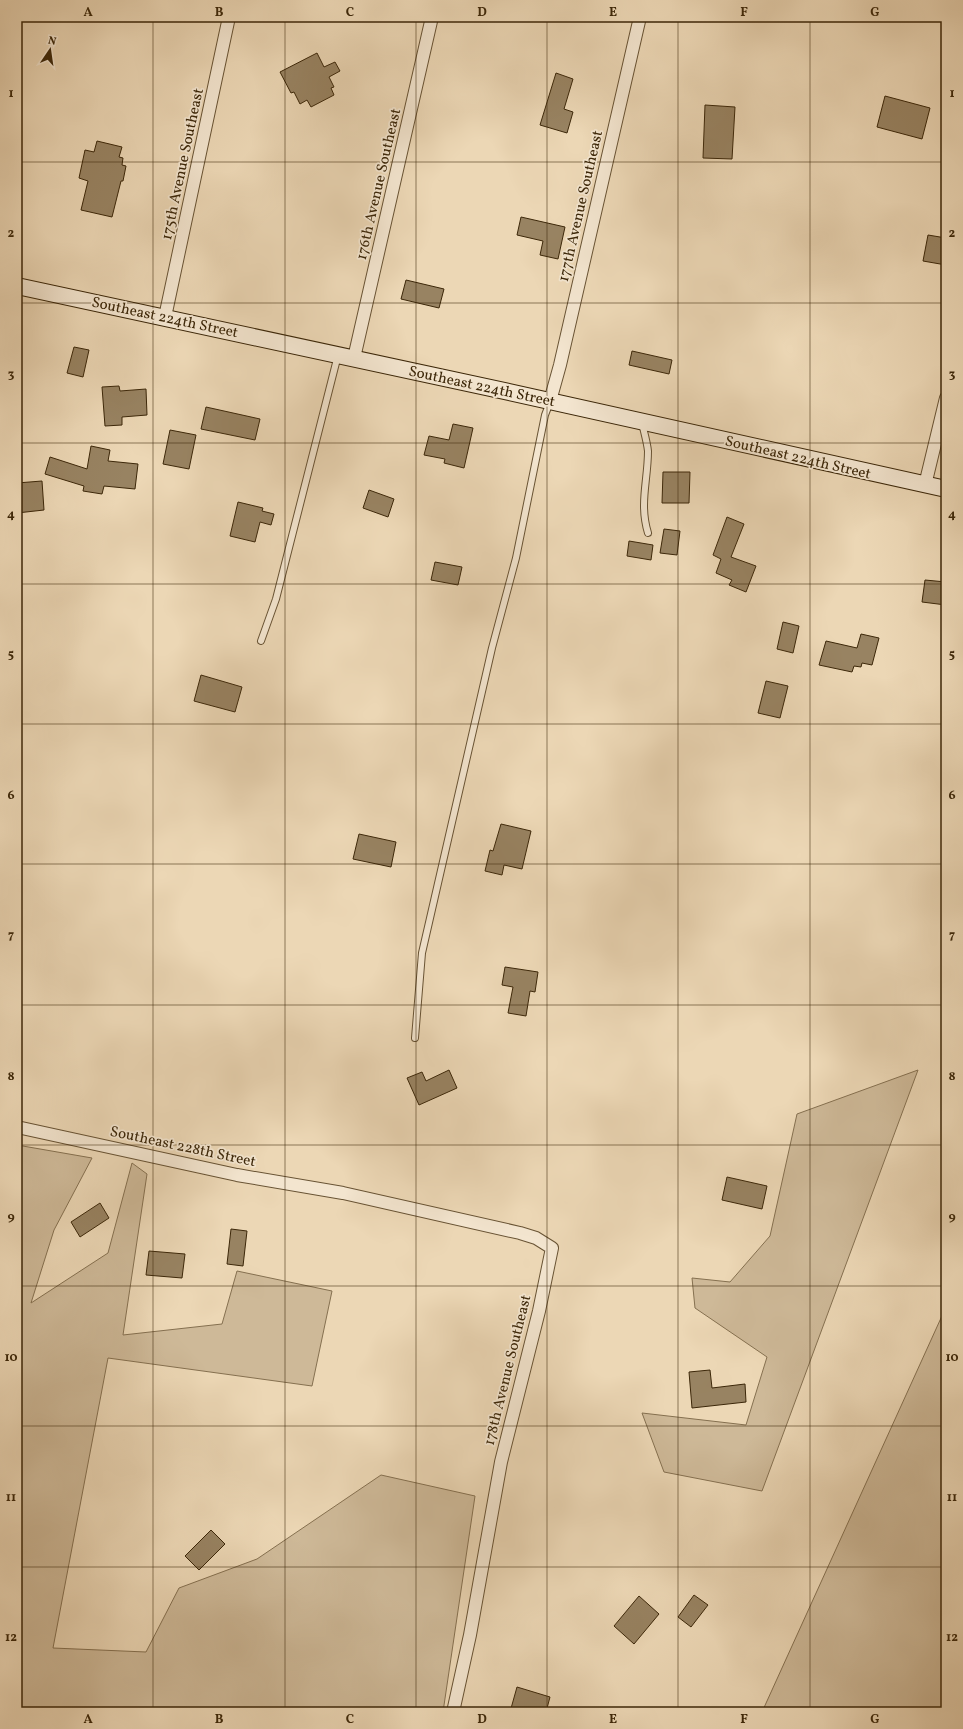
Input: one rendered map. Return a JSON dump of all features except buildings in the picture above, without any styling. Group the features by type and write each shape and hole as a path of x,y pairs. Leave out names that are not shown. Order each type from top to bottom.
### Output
{"street":[{"name":"175th Avenue Southeast","path":"165,317 228,17"},
{"name":"176th Avenue Southeast","path":"354,358 432,17"},
{"name":"177th Avenue Southeast","path":"550,401 560,365 640,17"},
{"name":"Southeast 224th Street","path":"17,286 354,358 925,485 945,484"},
{"path":"925,485 946,398"},
{"name":"Southeast 228th Street","path":"17,1127 237,1175 344,1193"},
{"name":"178th Avenue Southeast","path":"344,1193 536,1238 552,1248 539,1311 501,1462 470,1635 453,1712"}],"lane":[{"path":"261,641 276,599 338,355"},
{"path":"415,1038 422,953 492,648 516,558 545,415 550,401"},
{"path":"642,422 648,451 643,497 645,523 648,532"}],"shaded area":[{"path":"918,1070 762,1491 664,1472 642,1413 746,1425 767,1357 695,1308 692,1278 730,1282 770,1236 797,1114"},
{"path":"17,1145 92,1158 54,1230 31,1303 108,1253 132,1163 147,1174 123,1335 222,1324 237,1271 332,1291 312,1386 108,1358 53,1648 146,1652 179,1588 257,1559 381,1475 475,1496 443,1712 17,1712"},
{"path":"946,1307 946,1712 762,1712"}]}
